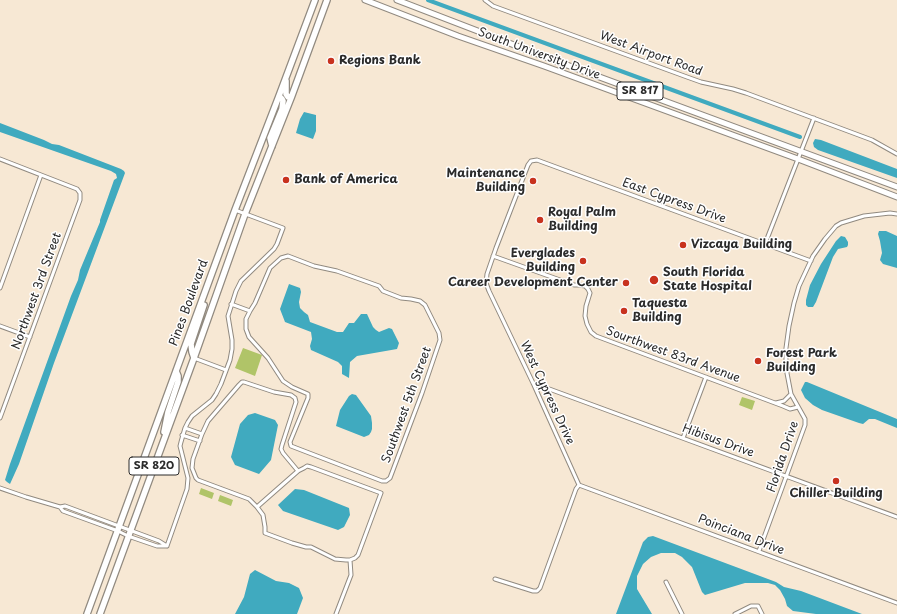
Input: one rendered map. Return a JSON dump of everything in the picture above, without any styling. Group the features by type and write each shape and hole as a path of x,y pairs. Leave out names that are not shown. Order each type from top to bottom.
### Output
{"highway":[{"name":"Pines Boulevard","path":"87,614 205,291 314,0"},
{"name":"Pines Boulevard","path":"100,614 246,214 327,0"},
{"path":"286,77 286,94 290,98"},
{"path":"272,146 270,138 282,109 283,102 279,96"},
{"path":"194,358 191,344 206,297 205,291"},
{"path":"164,438 168,412 178,382 176,371"}],"main road":[{"name":"South University Drive","path":"365,0 458,36 798,159 897,197"},
{"name":"South University Drive","path":"397,0 548,58 897,187"}],"street":[{"name":"West Airport Road","path":"485,0 493,6 687,77 746,93 814,118 872,140 897,154"},
{"path":"765,244 814,118"},
{"path":"0,159 41,175 0,288"},
{"name":"East Cypress Drive","path":"531,161 537,160 811,261"},
{"name":"West Cypress Drive","path":"531,161 528,165 493,256 486,278 486,283 579,485"},
{"name":"Northwest 3rd Street","path":"0,418 80,200 80,193 77,189 41,175"},
{"path":"167,546 187,489 188,478 180,446 182,435 192,416 212,400 226,370 232,349 228,316 236,291 241,281 274,249 283,228 235,210"},
{"name":"Florida Drive","path":"759,552 805,425 805,419 791,394 786,358 789,326 799,286 811,261 836,226 864,216 897,214"},
{"name":"Southwest 5th Street","path":"288,256 314,266 337,270 378,286 384,291 401,298 420,301 425,305 439,333 440,340 390,478 386,481 382,481 291,446 290,442 308,398 308,394 283,381 268,358 249,337 246,328 246,319 250,311 270,268 281,258 288,256"},
{"name":"Sourthwest 83rd Avenue","path":"493,256 574,285 585,286 590,293 585,316 591,332 596,336 790,409 798,406"},
{"path":"231,304 250,311"},
{"path":"0,326 30,338"},
{"path":"194,358 226,370"},
{"path":"683,438 706,377"},
{"path":"256,507 307,466 381,493 358,555 355,558 346,560 335,558 311,547 292,543 265,533 263,515 256,507 249,499 198,480 192,468 193,459 205,425 242,382 246,382 280,394 291,395 296,398 282,449 283,454 298,472"},
{"name":"Hibisus Drive","path":"533,383 897,517"},
{"path":"774,403 784,401 791,394"},
{"path":"185,428 202,434"},
{"path":"182,435 200,441"},
{"path":"495,579 533,591 537,591 540,588 576,489 579,485"},
{"name":"Poinciana Drive","path":"579,485 897,603"},
{"path":"0,488 60,507 65,506 157,546 167,546"},
{"path":"118,529 159,541 167,546"},
{"path":"336,614 351,574 350,560"},
{"path":"666,582 682,614"},
{"path":"735,614 751,606 758,606 762,614"}],"green space":[{"path":"243,348 262,355 255,376 235,368"},
{"path":"742,397 755,401 752,410 739,405"},
{"path":"201,488 214,493 212,499 199,494"},
{"path":"220,495 233,500 231,506 218,501"}],"water":[{"path":"304,112 316,115 316,131 313,139 296,133 300,119"},
{"path":"0,123 121,169 125,173 54,363 19,464 10,484 5,480 10,464 78,280 80,270 100,222 114,180 117,178 116,174 111,171 0,132"},
{"path":"815,139 897,169 897,178 818,150 814,147 813,143"},
{"path":"879,231 886,231 897,236 897,268 883,264 880,260 882,253 878,234"},
{"path":"841,236 845,237 848,245 847,247 838,249 833,257 816,302 813,307 808,307 806,305 806,300 810,285 821,264"},
{"path":"289,284 300,288 300,308 308,315 310,322 337,332 343,332 349,323 354,323 361,314 367,314 373,327 379,332 389,328 392,329 399,343 397,349 357,356 350,362 349,378 342,374 342,366 338,362 311,350 311,332 285,322 280,309"},
{"path":"805,382 897,419 897,428 875,419 869,419 863,424 822,410 805,398 801,390"},
{"path":"352,394 356,395 371,416 371,432 369,435 364,437 336,426 340,410"},
{"path":"255,413 275,420 278,425 271,460 259,474 235,465 231,457 240,424 248,415"},
{"path":"295,489 304,490 349,508 350,515 344,527 338,530 283,511 278,505"},
{"path":"653,536 776,582 784,587 801,591 862,614 816,614 793,611 787,606 780,590 775,585 768,583 745,583 705,595 702,592 692,567 682,557 675,553 661,553 651,557 643,564 637,576 637,589 652,614 616,614 643,542 648,537"},
{"path":"255,570 276,581 289,583 299,588 303,598 297,614 235,614 244,597 250,574"}],"waterway":[{"path":"428,0 800,137"}],"place":[{"name":"Regions Bank","path":"331,61"},
{"name":"Bank of America","path":"286,180"},
{"name":"Maintenance Building","path":"533,181"},
{"name":"Royal Palm Building","path":"540,220"},
{"name":"Vizcaya Building","path":"683,245"},
{"name":"Everglades Building","path":"583,261"},
{"name":"South Florida State Hospital","path":"654,280"},
{"name":"Career Development Center","path":"626,283"},
{"name":"Taquesta Building","path":"624,311"},
{"name":"Forest Park Building","path":"758,361"},
{"name":"Chiller Building","path":"836,481"}]}
